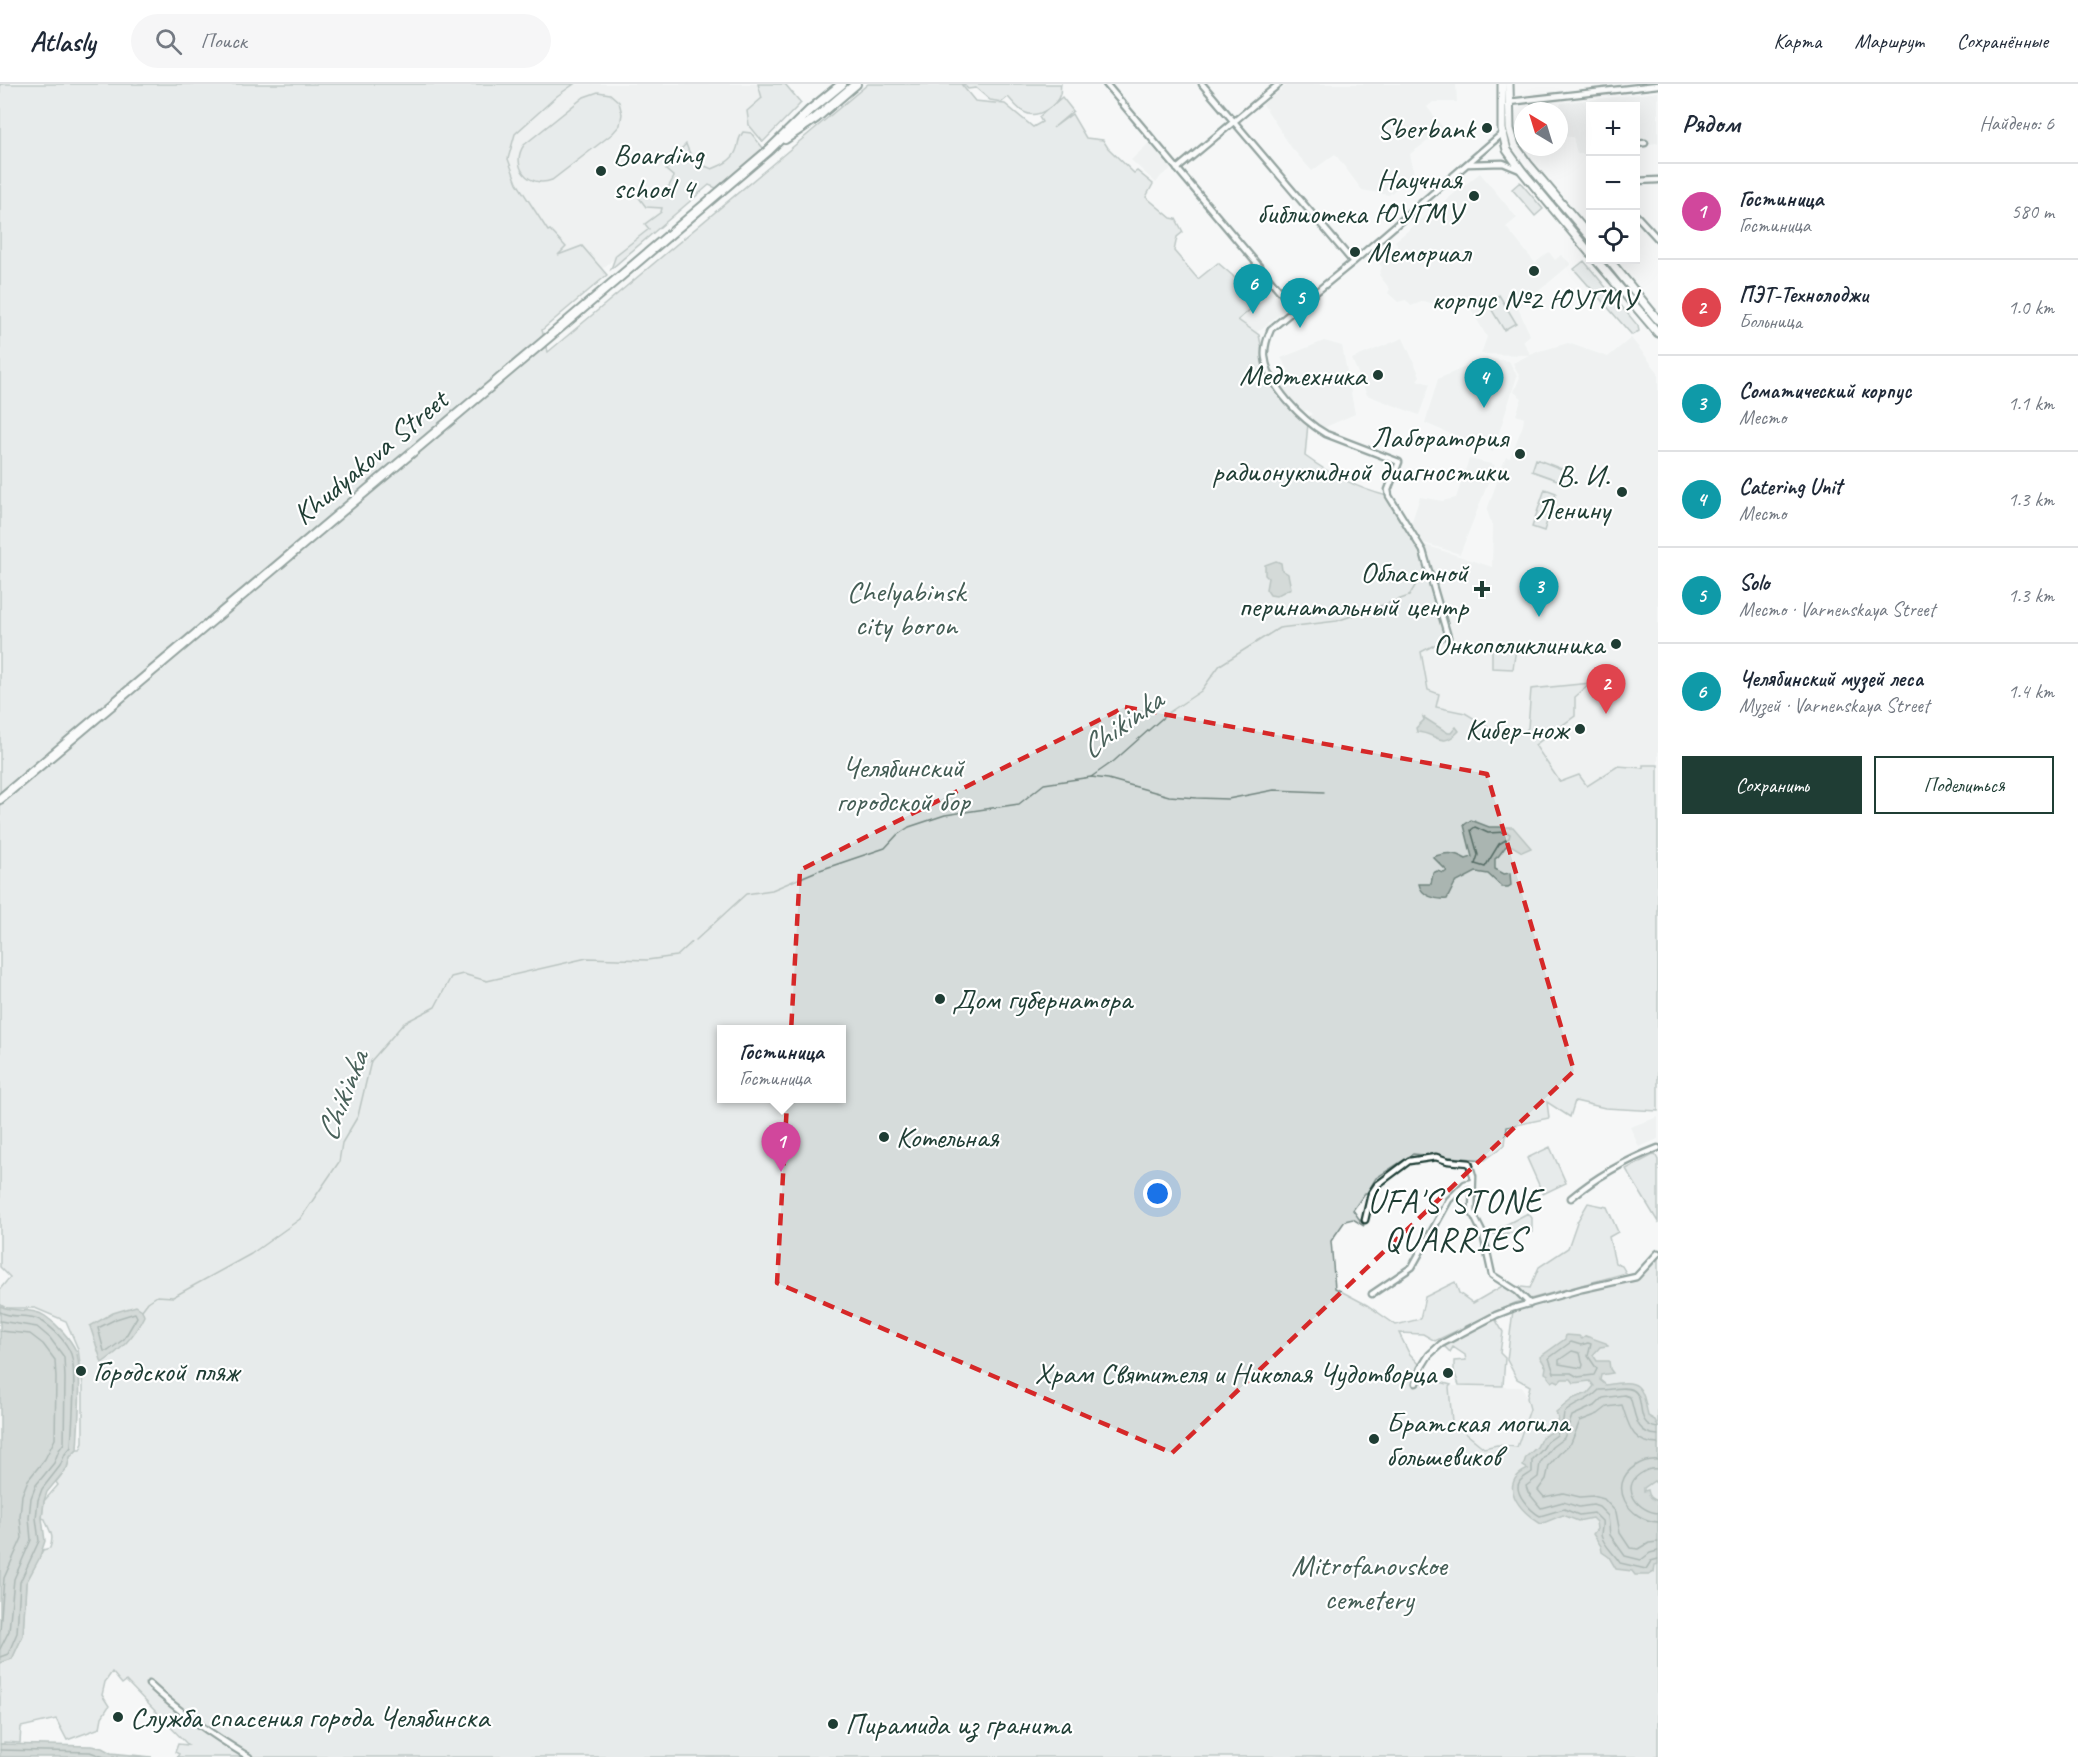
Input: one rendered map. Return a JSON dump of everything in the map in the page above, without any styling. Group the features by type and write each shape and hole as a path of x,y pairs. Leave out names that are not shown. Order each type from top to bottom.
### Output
{"main road":[{"name":"Khudyakova Street","path":"0,799 424,443 769,150 809,111 842,84"},
{"name":"Khudyakova Street","path":"769,150 816,118 856,84"},
{"path":"1502,84 1503,133 1508,150 1522,171 1586,248"},
{"path":"1509,84 1510,129 1515,146 1586,232"},
{"path":"1599,264 1658,333"},
{"path":"1612,264 1658,320"}],"street":[{"path":"1106,84 1295,309"},
{"path":"1202,84 1353,262"},
{"path":"1177,169 1279,84"},
{"path":"1609,84 1609,92"},
{"path":"1509,102 1658,85"},
{"path":"1448,637 1423,551 1389,496 1388,490 1399,462 1316,428 1285,399 1276,386 1265,358 1267,339 1271,329 1503,133"},
{"path":"1640,144 1645,143"},
{"path":"1468,164 1503,163 1522,171"},
{"path":"1640,181 1658,180"},
{"path":"1640,220 1657,236"},
{"path":"1571,1198 1587,1184 1658,1148"},
{"path":"1365,1220 1371,1194 1377,1185 1409,1161 1436,1157 1469,1163 1473,1176 1472,1212 1483,1234 1492,1275 1517,1291 1530,1304"},
{"path":"1372,1294 1412,1267 1449,1200 1465,1184 1472,1182"},
{"path":"1416,1383 1429,1355 1441,1344 1496,1315 1582,1288 1636,1277 1658,1253"},
{"path":"149,1684 169,1702 249,1757"}],"highlighted area":[{"path":"1125,707 1487,774 1574,1071 1172,1453 777,1283 800,870"}],"shaded area":[{"name":"Boarding school 4","path":"574,84 781,84 798,104 602,269 582,246 557,256 548,231 517,183 508,159 515,134 557,96"},
{"path":"1288,84 1456,84 1457,102 1433,102 1427,107 1444,129 1410,154 1414,173 1389,195 1362,190 1335,154 1312,171 1291,147 1263,104"},
{"path":"1658,92 1658,143 1648,144 1648,139 1640,140 1640,102 1586,102 1586,154 1577,154 1573,137 1568,137 1568,102"},
{"path":"1149,143 1171,169 1156,183 1131,160"},
{"path":"1480,173 1517,218 1506,227 1535,263 1549,252 1555,260 1561,255 1571,264 1518,308 1530,335 1523,341 1530,354 1568,343 1608,357 1631,338 1658,372 1658,908 1587,786 1561,783 1535,745 1439,724 1411,650 1434,636 1450,637 1423,547 1425,545 1492,567 1493,528 1487,510 1506,457 1510,458 1523,425 1524,418 1516,415 1522,398 1514,392 1520,377 1513,363 1529,355 1481,354 1487,337 1468,304 1453,310 1446,302 1441,306 1424,301 1411,306 1406,300 1398,302 1388,293 1390,289 1379,275 1382,267 1378,262 1398,245 1395,241"},
{"path":"1272,291 1287,308 1252,336 1235,323"},
{"path":"1403,338 1420,376 1417,380 1430,384 1419,415 1367,395 1352,359"},
{"path":"1324,341 1342,346 1355,414 1321,429 1308,417 1312,414 1307,410 1303,412 1285,393 1279,381 1283,378 1278,366 1283,364 1285,372 1289,370 1281,358"},
{"path":"1486,358 1509,361 1517,376 1493,452 1425,423 1438,379"},
{"path":"1469,459 1495,465 1460,554 1421,542 1410,527 1420,497 1442,501 1456,498"},
{"path":"1658,1117 1658,1139 1639,1147 1630,1127"},
{"path":"1450,1386 1523,1387 1529,1410 1516,1446 1484,1447 1469,1436 1459,1423 1450,1421"}],"green space":[{"name":"Челябинский городской бор","path":"0,84 574,84 557,96 515,134 508,159 517,183 548,231 550,230 566,247 558,255 582,246 607,275 542,330 548,352 868,84 961,84 975,101 1005,104 1033,127 1042,122 1039,117 1062,97 1073,111 1053,128 1072,114 1086,138 1103,140 1108,148 1134,173 1137,171 1153,184 1146,197 1171,218 1176,219 1183,232 1177,237 1174,251 1198,279 1218,263 1258,303 1238,320 1259,335 1267,366 1280,395 1308,423 1305,456 1344,480 1387,496 1422,552 1446,639 1421,652 1428,690 1439,694 1436,707 1465,713 1495,733 1522,734 1528,728 1531,689 1591,683 1575,697 1575,716 1535,745 1560,782 1579,775 1587,786 1618,766 1643,768 1643,765 1658,765 1658,1111 1605,1108 1575,1101 1570,1117 1547,1102 1549,1118 1507,1127 1505,1145 1485,1160 1413,1154 1376,1178 1353,1210 1364,1226 1353,1219 1345,1221 1331,1241 1335,1288 1367,1305 1396,1325 1420,1319 1425,1297 1455,1282 1459,1293 1473,1303 1504,1285 1530,1288 1539,1267 1568,1248 1577,1222 1588,1203 1607,1207 1618,1232 1609,1237 1615,1263 1622,1266 1626,1273 1515,1303 1435,1341 1423,1334 1399,1333 1409,1353 1420,1365 1417,1368 1422,1377 1451,1385 1449,1387 1452,1422 1484,1448 1497,1445 1517,1447 1530,1409 1527,1398 1530,1386 1517,1379 1507,1360 1513,1310 1637,1277 1658,1255 1658,1757 177,1757 179,1754 175,1752 178,1744 188,1745 126,1681 122,1684 112,1672 105,1682 102,1695 109,1706 102,1717 100,1728 67,1740 56,1719 21,1727 20,1743 0,1744 0,1663 12,1659 23,1635 26,1583 43,1550 50,1548 52,1539 45,1519 42,1518 44,1501 58,1485 56,1482 67,1468 70,1457 80,1450 83,1443 83,1385 78,1349 66,1321 35,1308 6,1308 0,1304 0,1289 10,1277 0,1267"},
{"path":"758,84 785,84 801,103 763,142 749,125 747,111 762,98"},
{"path":"963,84 1061,84 1060,94 1055,102 1041,113 1031,114 1021,110 1008,97 1002,102 990,100 976,88 968,89"},
{"path":"598,92 610,94 619,102 622,114 620,125 612,134 552,180 543,182 529,178 520,167 520,153 524,145 584,97"},
{"path":"743,132 751,133 763,148 716,188 709,185 611,269 616,255 649,229 645,224 661,212 662,208 646,207 637,195 645,191 656,196 669,186 674,177 666,170 679,151 686,144 695,160 712,169 732,157"},
{"path":"1520,182 1543,209 1535,216 1512,189"},
{"path":"1584,261 1638,326 1639,331 1632,335 1574,269"},
{"path":"1499,295 1516,323 1504,330 1487,302"},
{"path":"1536,459 1564,470 1560,481 1532,471"},
{"path":"1545,489 1556,493 1544,531 1532,527"},
{"path":"1492,647 1516,648 1513,669 1492,668"},
{"path":"1550,1147 1566,1183 1543,1194 1527,1158"},
{"path":"1655,1154 1658,1160 1658,1222 1626,1169"},
{"path":"1528,1213 1532,1218 1532,1232 1494,1234 1494,1231"},
{"path":"1494,1317 1503,1332 1500,1353 1505,1358 1503,1386 1459,1385 1454,1371 1454,1361 1466,1360 1465,1355 1453,1347 1450,1352 1443,1345"}],"water":[{"path":"1276,561 1281,563 1282,570 1288,574 1291,588 1276,596 1270,595 1266,589 1268,578 1265,575 1265,565"},
{"path":"1423,717 1448,733 1456,727 1459,731 1453,737 1443,740 1417,732 1416,728 1424,720"},
{"path":"1471,820 1489,827 1513,827 1531,848 1522,852 1509,844 1495,859 1495,869 1504,874 1510,873 1511,885 1502,887 1488,874 1476,872 1455,883 1447,899 1438,899 1426,894 1419,884 1431,884 1433,873 1447,871 1433,857 1450,854 1466,859 1472,857 1464,825"},
{"path":"0,1306 40,1313 50,1319 76,1351 80,1384 77,1450 70,1457 67,1468 47,1492 42,1518 45,1541 39,1559 26,1583 23,1635 12,1659 0,1663"},
{"path":"136,1306 142,1310 144,1316 140,1324 126,1343 102,1363 90,1326 113,1313"},
{"path":"1566,1335 1579,1336 1582,1339 1586,1336 1606,1343 1608,1346 1600,1347 1593,1355 1597,1361 1609,1361 1613,1373 1601,1375 1600,1380 1606,1385 1626,1383 1638,1386 1644,1397 1648,1416 1655,1420 1658,1427 1658,1485 1654,1481 1644,1488 1644,1491 1648,1490 1651,1497 1658,1501 1658,1564 1655,1565 1654,1572 1649,1575 1635,1575 1632,1571 1616,1569 1609,1557 1602,1552 1593,1534 1597,1529 1596,1522 1592,1518 1578,1521 1563,1515 1541,1524 1519,1505 1515,1497 1514,1482 1528,1469 1523,1466 1526,1457 1537,1447 1542,1437 1552,1432 1558,1418 1556,1412 1574,1398 1588,1393 1594,1386 1590,1381 1574,1383 1571,1379 1552,1382 1545,1373 1546,1367 1540,1357 1565,1339"},
{"path":"0,1744 91,1746 111,1753 152,1757 0,1757"}],"waterway":[{"name":"Chikinka","path":"820,870 885,848 897,835 909,827 945,815 1019,804 1044,784 1091,777 1114,761 1168,713 1201,691 1220,665 1279,628 1337,621 1409,596 1422,574"},
{"path":"1091,777 1108,779 1169,796 1197,798 1228,799 1274,790 1324,792"},
{"name":"Chikinka","path":"696,940 746,894 772,890 817,871"},
{"name":"Chikinka","path":"142,1310 157,1296 173,1297 251,1254 300,1219 339,1162 342,1143 358,1116 371,1061 404,1023 435,1007 451,977 463,974 487,981 587,958 647,960 677,956 692,942"}],"place":[{"name":"Sberbank","path":"1487,128"},
{"name":"Boarding school 4","path":"601,171"},
{"name":"Научная библиотека ЮУГМУ","path":"1474,196"},
{"name":"Мемориал","path":"1355,252"},
{"name":"корпус №2 ЮУГМУ","path":"1534,271"},
{"name":"Челябинский музей леса","path":"1253,314"},
{"name":"Solo","path":"1300,328"},
{"name":"Медтехника","path":"1378,375"},
{"name":"Catering Unit","path":"1484,408"},
{"name":"Лаборатория радионуклидной диагностики","path":"1520,454"},
{"name":"В. И. Ленину","path":"1622,492"},
{"name":"Областной перинатальный центр","path":"1482,589"},
{"name":"Соматический корпус","path":"1539,617"},
{"name":"Онкополиклиника","path":"1616,644"},
{"name":"ПЭТ-Технолоджи","path":"1606,714"},
{"name":"Кибер-нож","path":"1580,729"},
{"name":"Дом губернатора","path":"940,999"},
{"name":"Котельная","path":"884,1137"},
{"name":"Гостиница","path":"781,1172"},
{"name":"Городской пляж","path":"81,1371"},
{"name":"Храм Святителя и Николая Чудотворца","path":"1448,1373"},
{"name":"Братская могила большевиков","path":"1374,1439"},
{"name":"Служба спасения города Челябинска","path":"118,1717"},
{"name":"Пирамида из гранита","path":"833,1724"}],"district":[{"name":"UFA'S STONE QUARRIES","path":"1455,1220"}],"park label":[{"name":"Chelyabinsk city boron","path":"906,608"},
{"name":"Mitrofanovskoe cemetery","path":"1369,1582"}]}
